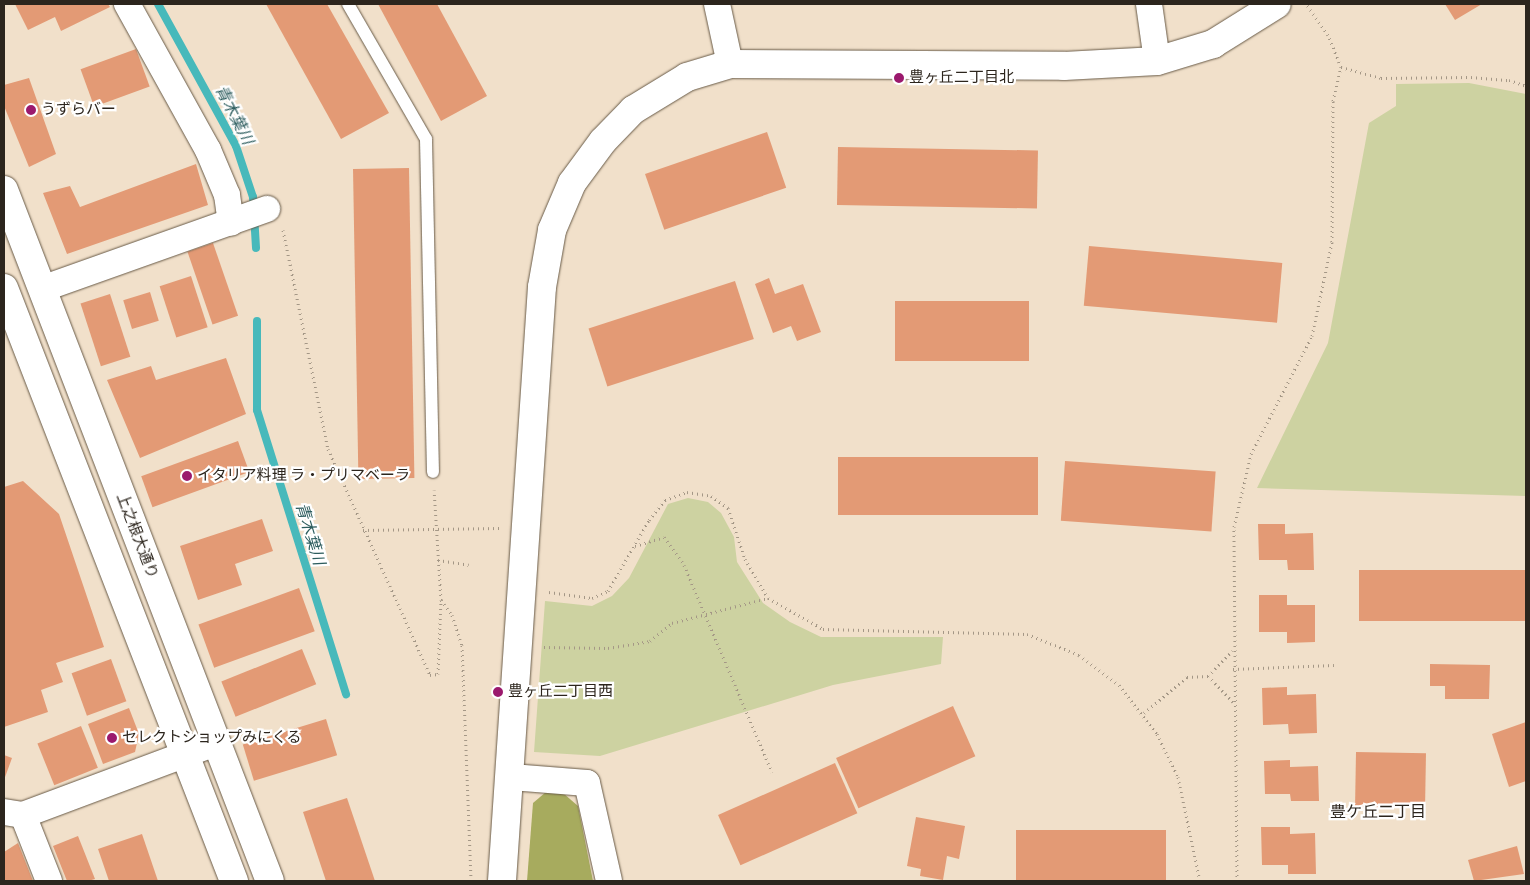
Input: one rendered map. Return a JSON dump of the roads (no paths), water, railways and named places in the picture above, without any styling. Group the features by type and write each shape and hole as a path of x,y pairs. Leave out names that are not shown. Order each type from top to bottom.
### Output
{"street":[{"path":"127,4 208,150 236,221"},
{"path":"717,4 730,64"},
{"path":"1149,4 1157,61"},
{"path":"502,881 511,778 542,287 552,230 572,183 602,141 633,110 687,77 730,64 1073,66 1157,61 1213,44 1276,4"},
{"name":"上之根大通り","path":"4,190 270,881"},
{"path":"42,289 236,221 275,217"},
{"path":"5,294 234,881"},
{"path":"49,881 14,813 216,743"},
{"path":"511,778 587,783 609,881"}],"lane":[{"path":"348,4 426,139 433,472"}],"waterway":[{"name":"青木葉川","path":"158,4 236,146 253,197 256,248"},
{"name":"青木葉川","path":"257,321 257,410 346,694"}],"place":[{"name":"豊ヶ丘二丁目北","path":"899,78"},
{"name":"うずらバー","path":"31,110"},
{"name":"イタリア料理 ラ・プリマベーラ","path":"187,476"},
{"name":"豊ヶ丘二丁目西","path":"498,692"},
{"name":"セレクトショップみにくる","path":"112,738"}],"district":[{"name":"豊ケ丘二丁目","path":"1378,812"}]}
